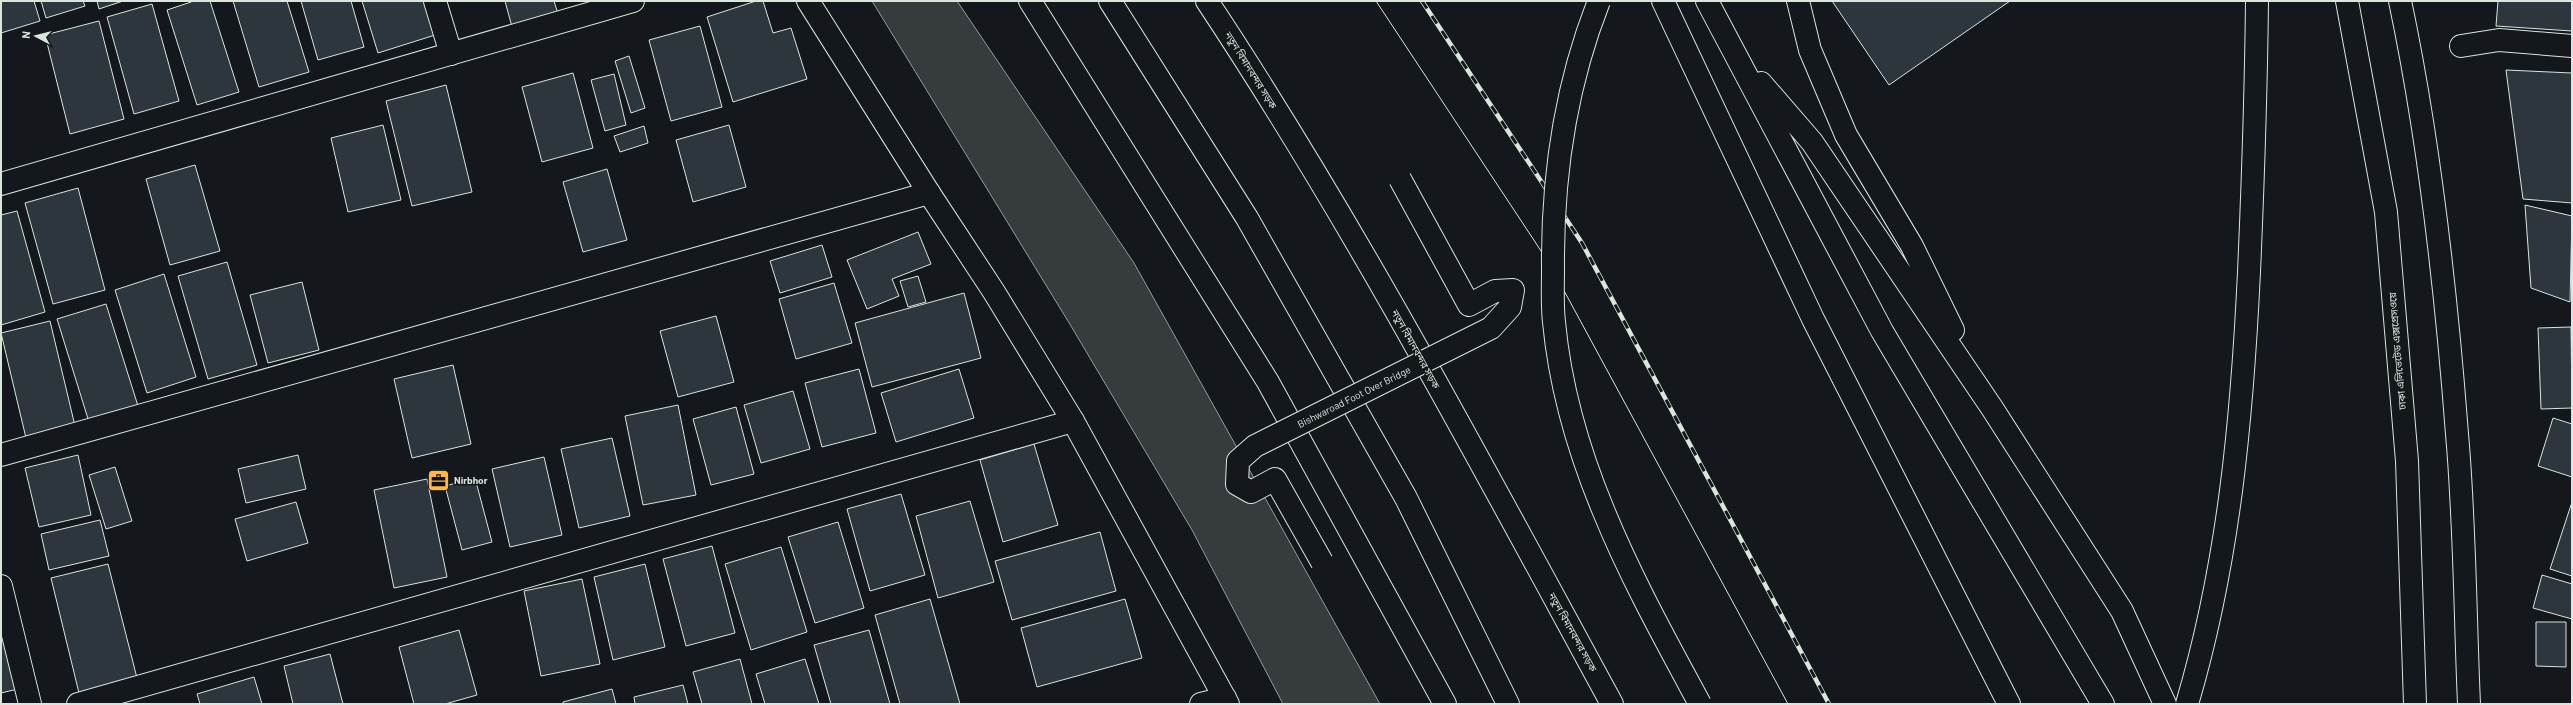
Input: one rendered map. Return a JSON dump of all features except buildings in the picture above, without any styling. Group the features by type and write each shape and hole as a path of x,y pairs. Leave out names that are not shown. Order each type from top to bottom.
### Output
{"main road":[{"path":"435,1 451,54"},
{"path":"1,184 634,1"},
{"path":"808,1 928,193 994,292 1073,421 1226,701 1201,704"},
{"path":"1030,1 1210,287 1302,440 1445,704"},
{"path":"1110,1 1247,218 1398,484 1508,704"},
{"name":"নতুন বিমানবন্দর সড়ক","path":"1207,1 1239,50 1357,246 1612,704"},
{"path":"1599,1 1586,34 1563,126 1555,176 1553,244 1556,336 1560,367 1572,414 1603,510 1631,574 1700,704"},
{"path":"1663,1 1813,319 2009,704"},
{"path":"1707,1 1736,53 1882,331 2103,704"},
{"path":"1798,1 1810,50 1846,135 1912,246 1992,408"},
{"path":"2187,704 2212,617 2227,529 2238,443 2246,327 2255,139 2256,1"},
{"name":"ঢাকা এলিভেটেড এক্সপ্রেসওয়ে","path":"2347,1 2386,212 2406,461 2415,704"},
{"path":"2400,1 2414,71 2434,207 2458,435 2469,704"},
{"path":"2461,46 2499,40 2572,46"},
{"path":"1736,53 1812,142 1992,408 2122,611 2165,704"},
{"name":"Bishwaroad Foot Over Bridge","path":"1322,562 1275,478 1251,492 1237,484 1238,461 1255,446 1491,328 1510,307 1513,290 1495,291 1469,306 1400,179"},
{"path":"1,455 928,193"},
{"path":"78,704 1073,421"},
{"path":"1,586 30,704"}],"shaded area":[{"path":"872,1 957,1 1134,263 1380,704 1283,704 1192,530 1071,326"}],"tram line":[{"path":"1376,1 1549,263 1788,704"}],"railway":[{"path":"1422,1 1582,243 1829,704"}],"place":[{"name":"Nirbhor","path":"438,480"}]}
